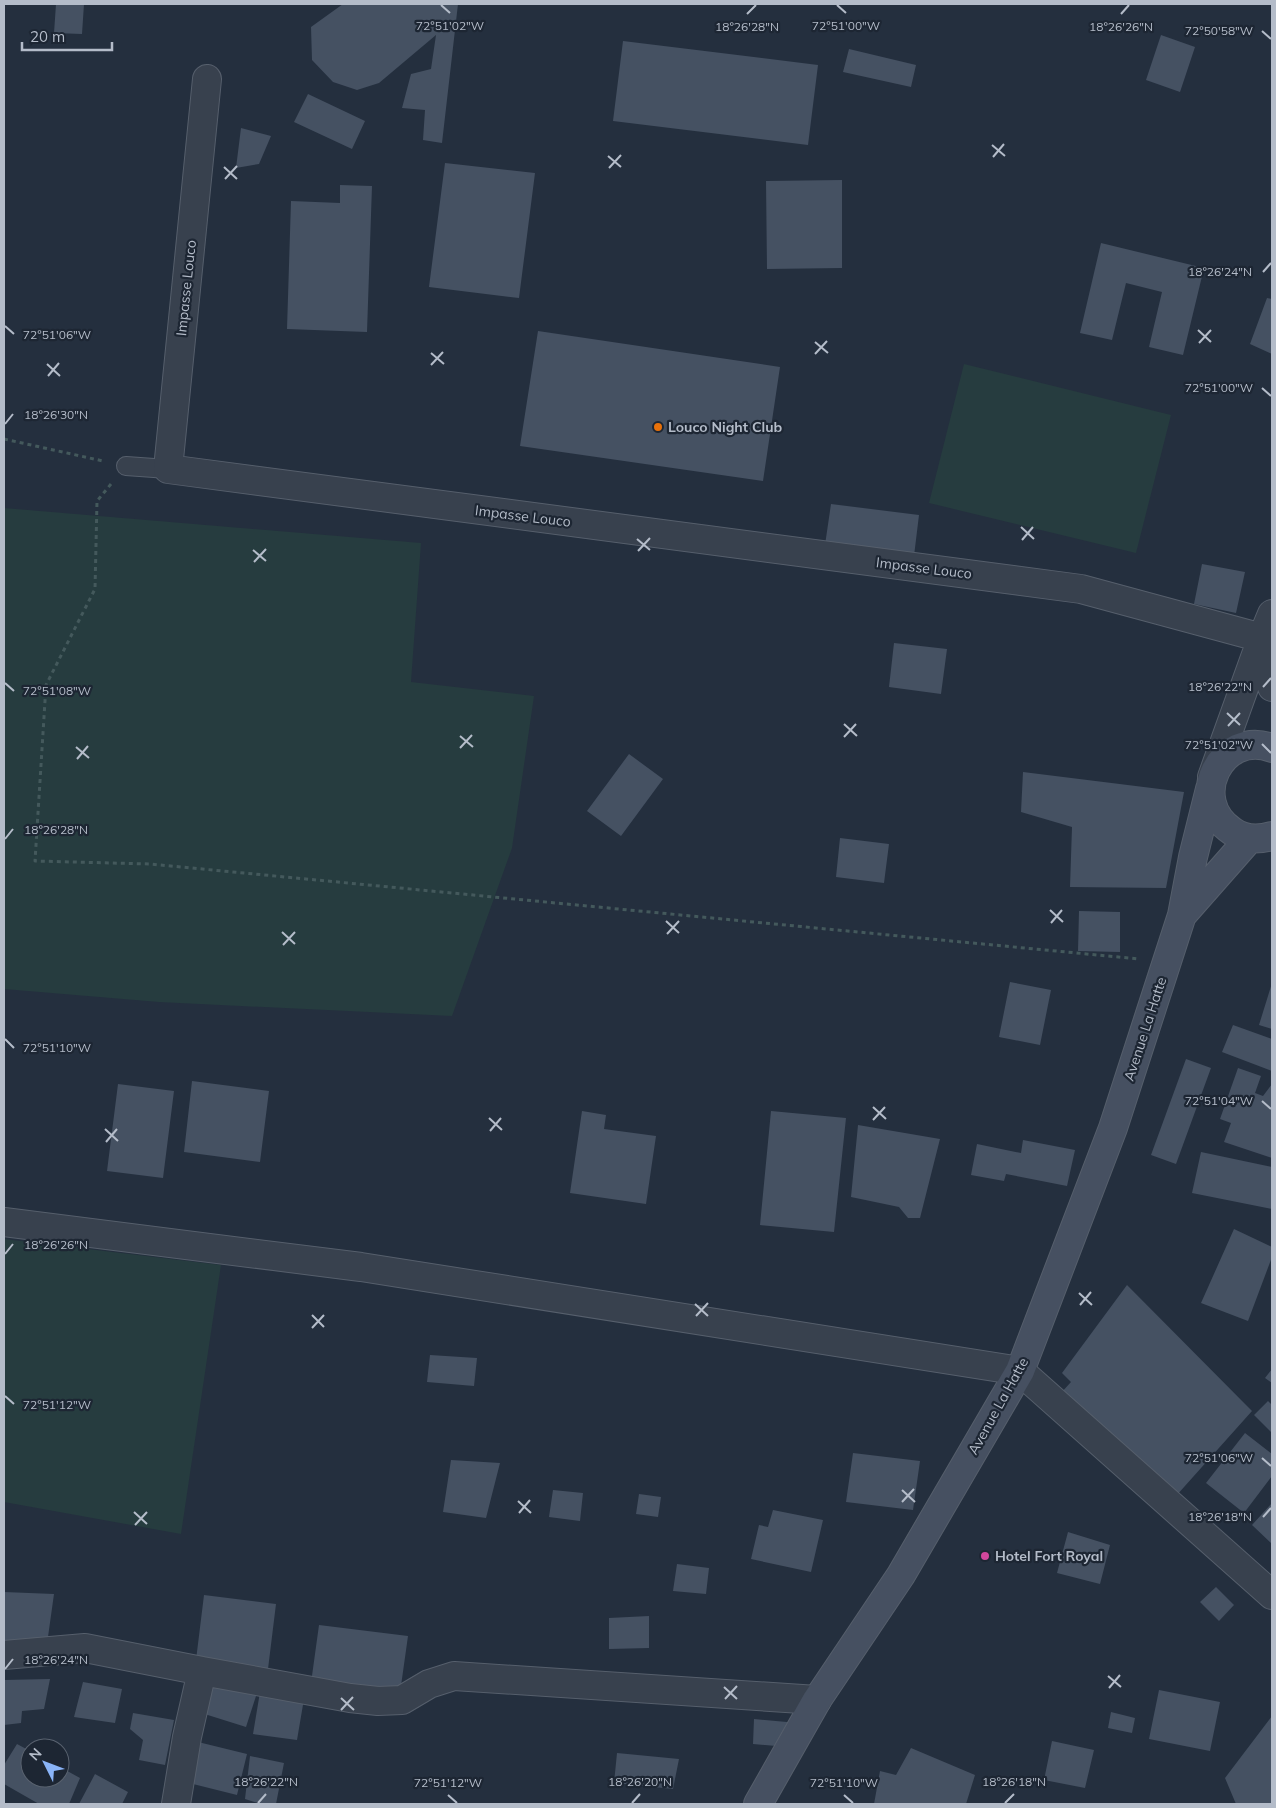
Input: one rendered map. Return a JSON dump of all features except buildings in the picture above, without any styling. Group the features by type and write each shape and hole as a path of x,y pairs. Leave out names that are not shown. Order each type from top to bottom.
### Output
{"street":[{"name":"Impasse Louco","path":"207,79 168,469 1081,589 1264,632"},
{"path":"1264,632 1272,687"},
{"path":"1261,837 1236,834 1224,826 1216,816 1211,803 1211,784 1264,632"},
{"path":"1211,784 1227,756 1238,749 1251,746 1272,748"},
{"name":"Avenue La Hatte","path":"758,1804 817,1700 901,1575 1020,1371 1113,1128 1182,915 1193,857 1211,784"},
{"name":"Avenue La Hatte","path":"1182,915 1261,837"},
{"path":"4,1222 360,1267 1020,1371 1272,1595"},
{"path":"4,1656 85,1648 350,1698 378,1701 402,1700 428,1684 454,1676 817,1700"},
{"path":"176,1804 187,1737 202,1671"}],"lane":[{"path":"126,466 168,469"}],"path":[{"path":"4,440 126,466 96,501 95,589 46,685 34,861 150,864 1166,962"}],"green space":[{"path":"964,364 1171,415 1136,553 929,503"},
{"path":"4,508 421,543 411,682 534,696 512,848 452,1016 159,1002 4,989"},
{"path":"4,1239 221,1265 181,1534 4,1502"}],"place":[{"name":"Louco Night Club","path":"658,427"},
{"name":"Hotel Fort Royal","path":"985,1556"}]}
